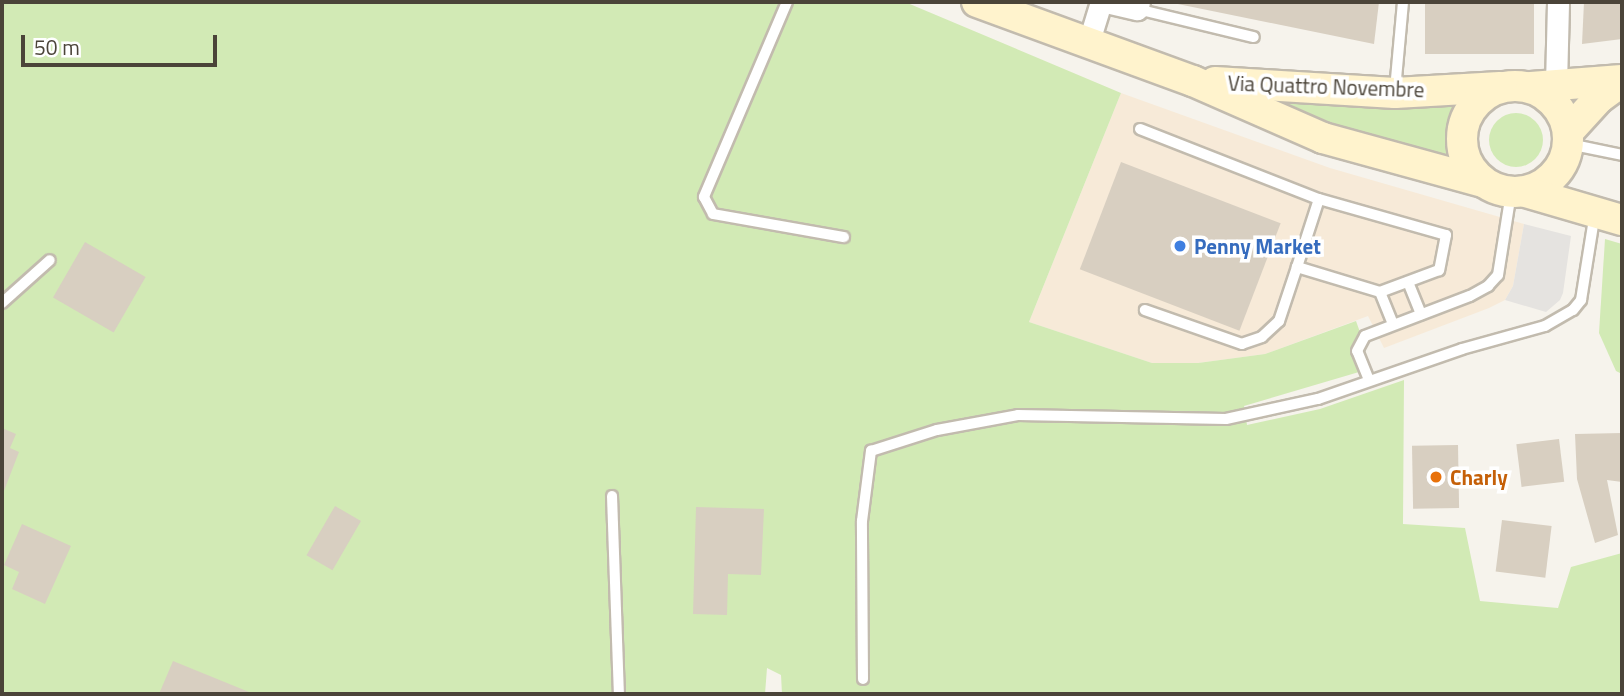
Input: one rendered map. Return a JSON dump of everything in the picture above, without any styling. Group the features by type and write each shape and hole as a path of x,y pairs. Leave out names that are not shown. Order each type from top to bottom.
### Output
{"main road":[{"name":"Via Quattro Novembre","path":"977,2 1193,81 1323,138 1483,182"},
{"path":"1609,216 1483,182 1468,164 1461,141 1466,118 1479,98 1500,87 1622,80"},
{"path":"1518,193 1550,180 1568,144 1599,98 1622,80"},
{"name":"Via Quattro Novembre","path":"1193,81 1395,93 1500,87"},
{"path":"1544,86 1549,97 1562,112 1568,144 1609,216"}],"street":[{"path":"1089,41 1103,2 1138,6"},
{"path":"1544,86 1558,2"}],"lane":[{"path":"787,2 704,197 713,214 844,237"},
{"path":"1395,93 1403,2"},
{"path":"1138,6 1254,37"},
{"path":"1140,129 1319,199 1446,235 1438,270 1380,292 1297,267"},
{"path":"1568,144 1622,155"},
{"path":"1368,380 1357,351 1359,342 1365,336 1470,296 1488,286 1497,275 1518,193"},
{"path":"1145,310 1242,344 1262,337 1279,321 1319,199"},
{"path":"863,679 862,521 871,451 937,430 1018,415 1226,419 1318,399 1368,380 1545,326 1573,310 1581,300 1609,216"},
{"path":"2,303 50,260"},
{"path":"1408,282 1421,314"},
{"path":"1380,292 1393,325"},
{"path":"612,496 619,694"}],"shaded area":[{"path":"1121,93 1330,168 1524,224 1513,286 1505,300 1489,308 1384,348 1368,316 1265,354 1198,363 1152,363 1029,322"},
{"path":"1524,224 1571,236 1563,293 1560,300 1546,312 1505,300 1513,286"}],"green space":[{"path":"2,2 905,2 1121,93 1029,322 1152,363 1198,363 1265,354 1356,321 1366,349 1359,372 1244,406 1247,425 1320,409 1404,380 1403,524 1465,528 1480,601 1558,608 1571,567 1622,553 1622,694 782,694 781,675 767,668 765,694 2,694"},
{"path":"1251,96 1360,104 1458,105 1449,132 1454,163"},
{"path":"1516,113 1535,121 1543,140 1535,159 1516,167 1497,159 1489,140 1497,121"},
{"path":"1605,239 1622,244 1622,374 1616,371 1599,333"}],"building":[{"path":"1168,2 1379,2 1374,44"},
{"path":"1425,2 1534,2 1534,54 1425,54"},
{"path":"1584,2 1622,2 1622,39 1582,44"},
{"name":"Penny Market","path":"1121,162 1281,223 1239,331 1080,269"},
{"path":"85,242 146,277 114,332 53,297"},
{"path":"2,428 16,434 10,448 19,452 2,496"},
{"path":"1622,433 1622,482 1607,480 1618,535 1595,543 1577,479 1575,434"},
{"path":"1559,439 1564,482 1522,487 1516,444"},
{"name":"Charly","path":"1458,445 1459,508 1413,509 1412,446"},
{"path":"335,506 361,521 332,570 307,555"},
{"path":"696,507 764,509 761,575 728,574 727,615 693,614"},
{"path":"1502,520 1552,526 1545,578 1496,572"},
{"path":"22,524 71,546 45,604 12,589 19,572 4,565"},
{"path":"173,661 254,694 159,694"}],"place":[{"name":"Penny Market","path":"1180,246"},
{"name":"Charly","path":"1436,477"}]}
